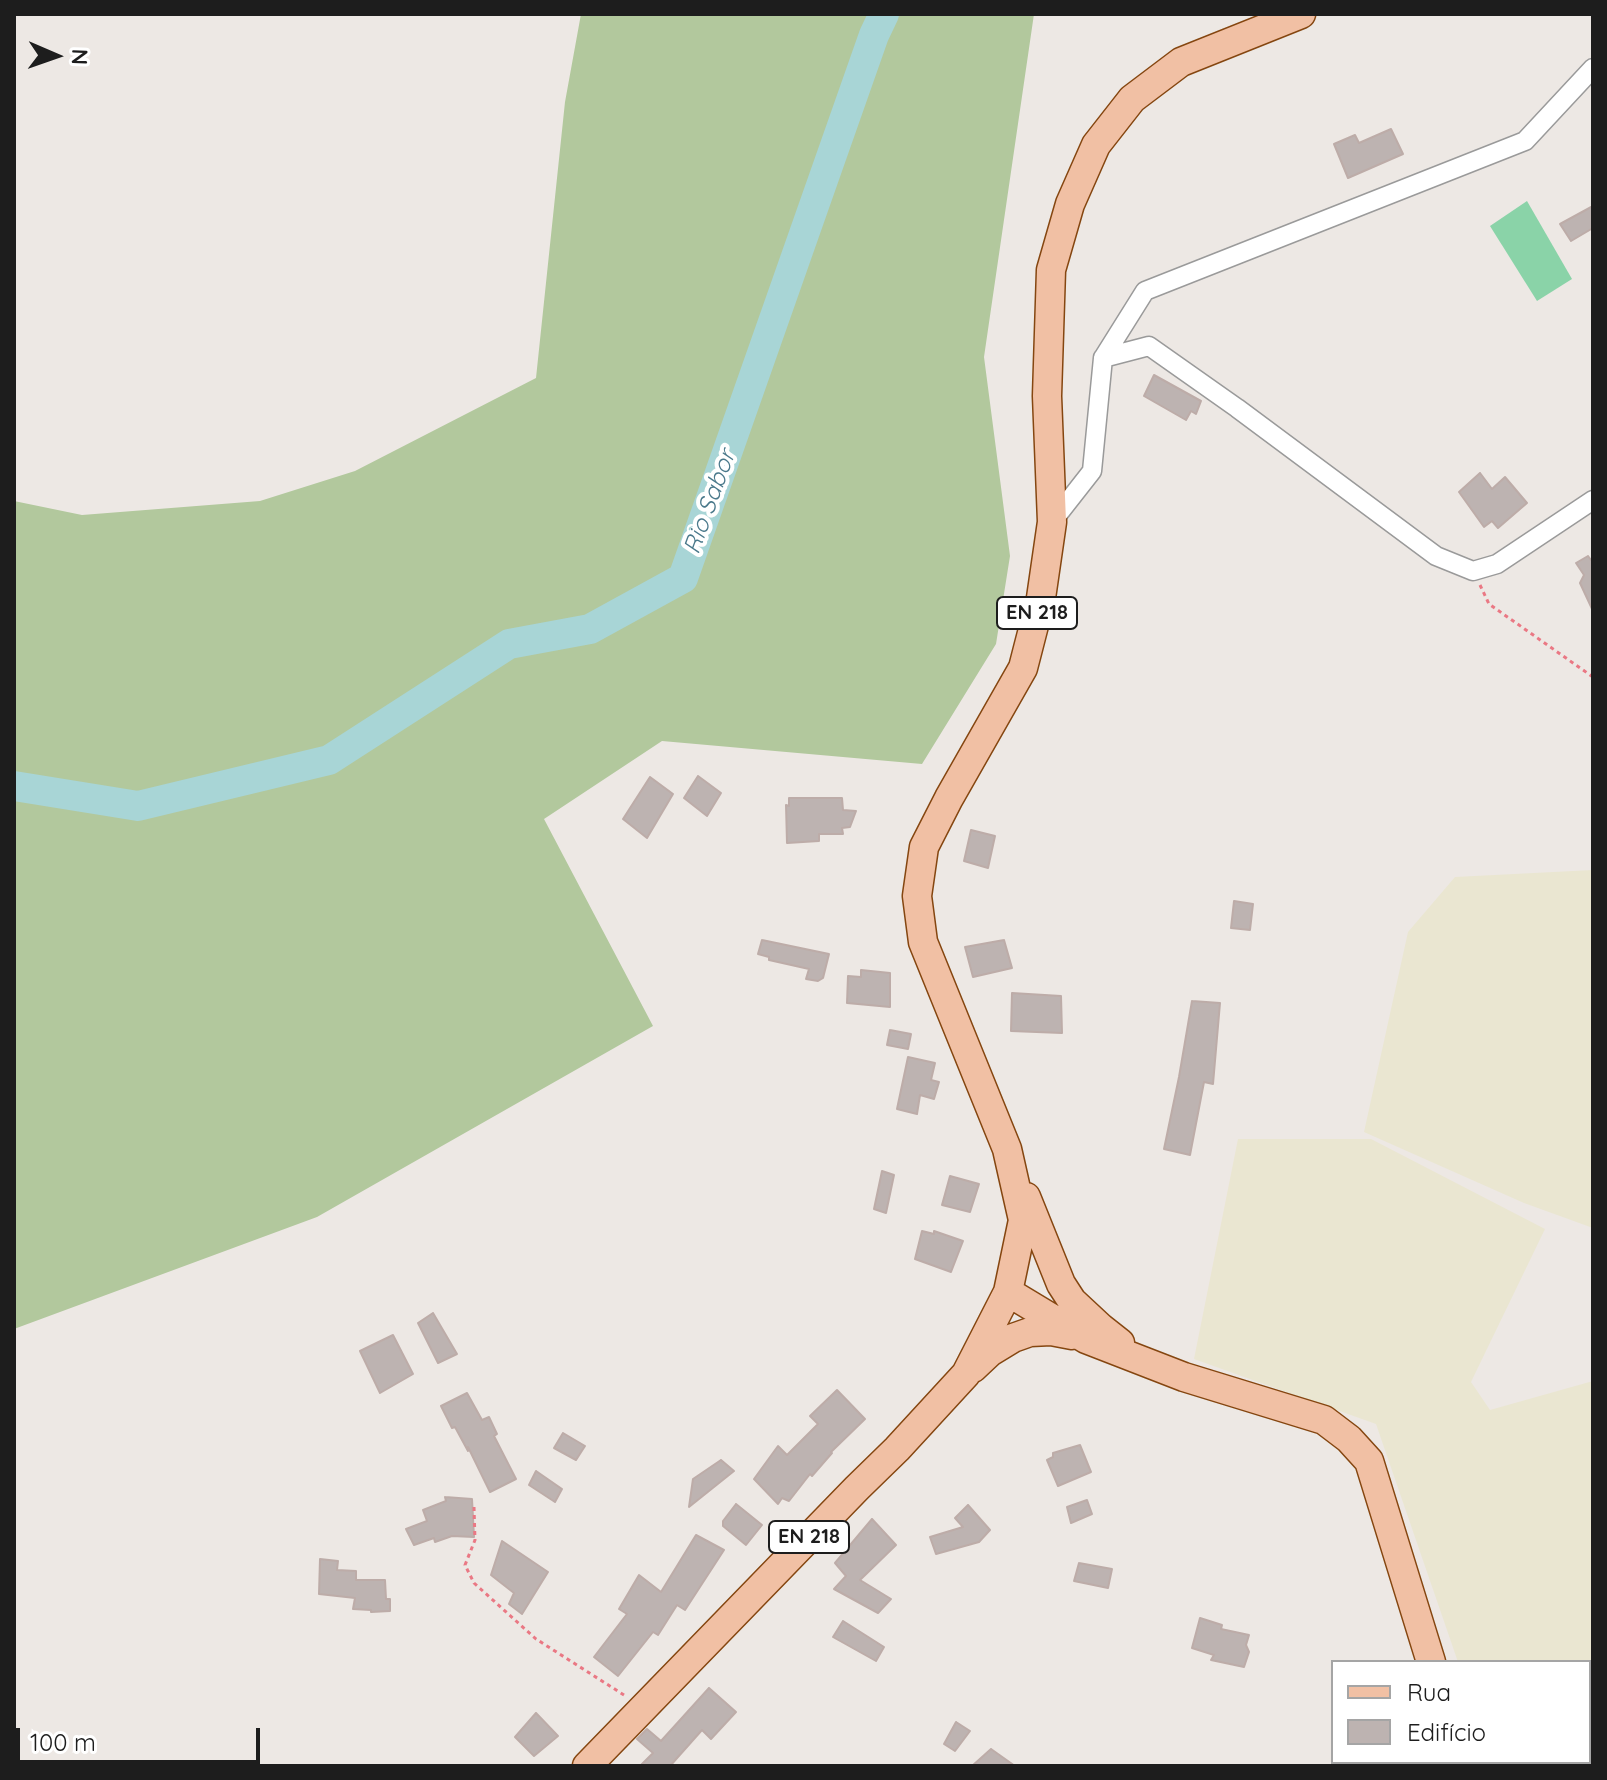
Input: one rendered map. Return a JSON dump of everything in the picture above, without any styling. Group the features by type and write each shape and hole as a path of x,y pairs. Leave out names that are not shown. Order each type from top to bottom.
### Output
{"main road":[{"name":"EN 218","path":"587,1766 897,1449 966,1374 1008,1292 1023,1220 1007,1149 923,942 917,896 924,847 1023,668 1041,598 1052,522 1047,396 1051,270 1070,204 1096,145 1132,99 1181,62 1301,14"},
{"path":"1007,1149 1061,1284 1072,1301 1119,1342 1166,1370"},
{"path":"1008,1292 1072,1301"},
{"path":"1008,1292 1086,1339"},
{"path":"966,1374 990,1352 1013,1338 1030,1332 1051,1331 1086,1339 1166,1370 1324,1420 1349,1439 1369,1461 1430,1660"}],"street":[{"path":"1052,522 1092,471 1103,358 1145,291 1525,141 1593,68"},
{"path":"1103,358 1149,346 1436,556 1473,571 1497,564 1593,500"}],"path":[{"path":"1473,571 1489,604 1593,677"},
{"path":"474,1507 475,1540 465,1565 474,1583 536,1639 644,1708"}],"shaded area":[{"path":"1593,870 1593,1228 1524,1203 1364,1132 1408,932 1455,877"},
{"path":"1238,1139 1371,1139 1545,1229 1471,1382 1490,1410 1593,1381 1593,1766 1494,1766 1591,1764 1591,1660 1457,1660 1376,1424 1194,1359"}],"green space":[{"path":"581,14 1034,14 984,357 1010,556 996,644 922,764 662,741 544,819 653,1026 317,1217 14,1329 14,501 82,515 260,501 355,471 536,378 565,102"},
{"path":"1527,201 1572,279 1537,301 1490,226"}],"building":[{"path":"1391,129 1403,154 1348,178 1334,144 1355,135 1359,143"},
{"path":"1593,206 1593,228 1571,241 1560,224"},
{"path":"1154,375 1201,401 1196,414 1191,411 1186,420 1144,396"},
{"path":"1480,473 1492,489 1505,477 1527,503 1498,528 1492,521 1484,527 1459,492"},
{"path":"1588,556 1591,560 1593,557 1593,611 1580,583 1584,575 1576,563"},
{"path":"698,776 721,793 707,816 684,798"},
{"path":"650,777 673,794 647,838 623,819"},
{"path":"789,798 842,798 843,810 856,811 850,827 842,828 843,834 819,834 819,841 787,843 786,805 789,806"},
{"path":"971,830 995,836 988,868 964,861"},
{"path":"1234,901 1253,904 1250,930 1231,928"},
{"path":"762,940 829,954 823,978 818,981 806,979 809,969 769,960 769,957 758,954"},
{"path":"1004,940 1012,968 973,977 965,947"},
{"path":"861,970 890,973 890,1007 847,1003 848,976 861,977"},
{"path":"1012,993 1061,996 1062,1033 1011,1031"},
{"path":"1192,1001 1220,1003 1213,1084 1204,1082 1190,1155 1164,1149"},
{"path":"890,1030 911,1034 908,1049 887,1045"},
{"path":"908,1057 935,1063 931,1080 939,1082 934,1099 920,1095 917,1114 897,1109"},
{"path":"882,1171 894,1175 886,1213 874,1209"},
{"path":"950,1176 979,1184 970,1212 942,1205"},
{"path":"922,1231 934,1234 934,1231 963,1241 951,1272 915,1259"},
{"path":"433,1313 457,1354 438,1363 418,1323"},
{"path":"393,1335 413,1374 380,1393 360,1351"},
{"path":"837,1390 865,1419 831,1452 812,1476 810,1474 789,1501 782,1498 778,1504 754,1479 778,1446 787,1455 818,1424 810,1416"},
{"path":"467,1393 482,1420 489,1417 497,1434 494,1436 516,1479 490,1492 468,1447 468,1451 441,1406"},
{"path":"563,1433 585,1446 576,1460 554,1448"},
{"path":"1080,1445 1091,1472 1058,1486 1047,1460 1053,1457 1053,1453"},
{"path":"721,1460 734,1471 689,1507 693,1479"},
{"path":"536,1471 562,1489 555,1502 529,1485"},
{"path":"445,1497 472,1499 474,1537 452,1536 435,1542 434,1538 414,1545 406,1529 427,1521 423,1510 446,1501"},
{"path":"1087,1500 1092,1514 1071,1523 1067,1507"},
{"path":"736,1504 762,1525 746,1545 723,1526 723,1521"},
{"path":"968,1505 990,1530 979,1542 936,1554 930,1537 963,1527 955,1518"},
{"path":"872,1519 896,1545 860,1580 891,1599 878,1613 834,1589 846,1576 835,1563"},
{"path":"696,1535 724,1550 685,1610 677,1605 658,1635 653,1632 618,1676 594,1657 627,1614 619,1609 639,1575 661,1592"},
{"path":"502,1541 548,1572 522,1614 509,1604 514,1593 491,1575"},
{"path":"320,1559 338,1561 337,1570 356,1571 356,1580 385,1580 390,1611 353,1609 355,1598 319,1594"},
{"path":"1079,1563 1112,1569 1108,1588 1074,1581"},
{"path":"1200,1618 1222,1625 1221,1629 1249,1635 1246,1645 1249,1652 1244,1667 1211,1660 1214,1655 1192,1648"},
{"path":"843,1621 884,1647 876,1661 833,1637"},
{"path":"709,1688 736,1712 711,1739 702,1730 670,1766 640,1766 653,1753 637,1739 647,1729 661,1741"},
{"path":"536,1713 558,1736 534,1756 515,1737"},
{"path":"956,1722 970,1731 955,1751 944,1744"},
{"path":"991,1749 1015,1766 972,1766"}],"waterway":[{"name":"Rio Sabor","path":"14,786 138,806 329,760 509,644 590,629 683,578 884,14"}]}
